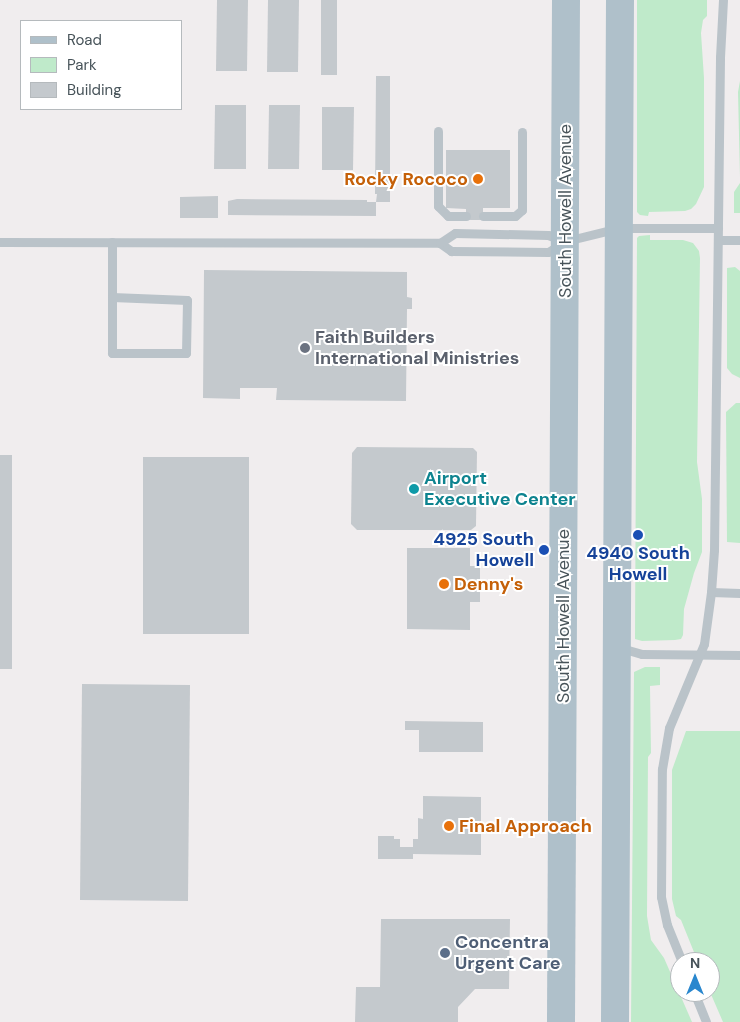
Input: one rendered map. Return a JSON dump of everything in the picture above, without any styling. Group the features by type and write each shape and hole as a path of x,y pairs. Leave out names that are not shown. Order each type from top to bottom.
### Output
{"main road":[{"name":"South Howell Avenue","path":"562,1022 566,0"},
{"path":"615,1022 620,0"}],"lane":[{"path":"678,952 667,925 661,897 662,769 669,728 700,655 708,626 711,592 714,550 723,0"},
{"path":"438,131 438,206 448,216 466,216"},
{"path":"483,216 515,216 522,210 522,132"},
{"path":"440,243 451,251 548,252 566,241 619,228 718,228"},
{"path":"0,242 440,243 455,233 548,235 566,241"},
{"path":"718,240 740,240"},
{"path":"112,242 112,297 112,353 186,354 187,300 112,297"},
{"path":"711,592 740,593"},
{"path":"618,647 642,654 740,655"},
{"path":"698,1002 706,1022"}],"green space":[{"path":"637,0 707,0 707,16 703,20 701,33 704,78 704,187 696,204 691,209 685,211 649,212 648,216 640,215 637,212"},
{"path":"740,81 740,178 738,92"},
{"path":"740,183 740,213 734,213 734,192"},
{"path":"650,235 650,240 683,240 693,243 699,251 697,462 702,499 702,552 684,609 683,635 681,639 642,641 635,639 637,238"},
{"path":"735,267 740,271 740,378 732,374 727,368 727,268"},
{"path":"736,403 740,403 740,543 727,542 726,412"},
{"path":"645,667 660,667 660,685 650,686 651,753 648,757 647,916 651,940 664,958 670,972 670,1002 683,1002 692,1022 631,1022 634,672"},
{"path":"686,731 740,731 740,1022 723,1022 714,1002 720,1002 720,952 694,952 681,920 676,916 672,899 672,770"}],"building":[{"path":"217,0 248,0 247,71 216,71"},
{"path":"268,0 299,0 298,72 267,72"},
{"path":"321,0 337,0 337,75 321,75"},
{"path":"376,76 390,76 390,202 376,202 377,194 375,194"},
{"path":"215,105 246,105 246,169 214,169"},
{"path":"269,105 300,105 299,169 268,169"},
{"path":"322,107 354,107 353,170 322,170"},
{"name":"Rocky Rococo","path":"446,150 510,150 510,208 483,208 483,220 466,220 466,209 446,208"},
{"path":"218,196 218,218 180,218 180,197"},
{"path":"237,199 367,200 367,202 376,202 376,216 228,215 228,201"},
{"name":"Faith Builders International Ministries","path":"204,270 407,272 407,297 412,298 412,309 407,309 406,401 276,400 277,388 240,388 240,399 203,398"},
{"name":"Airport Executive Center","path":"357,447 473,448 477,452 476,526 471,530 357,530 351,524 352,453"},
{"path":"0,455 12,455 12,669 0,669"},
{"path":"143,457 249,457 249,634 143,634"},
{"name":"Denny's","path":"407,548 470,548 470,566 480,566 480,602 470,602 470,630 407,629"},
{"path":"82,684 190,685 188,901 80,900"},
{"path":"405,721 483,722 483,752 419,752 419,730 405,730"},
{"name":"Final Approach","path":"423,796 481,797 481,855 413,854 413,859 378,859 378,836 394,836 394,839 400,839 400,847 413,847 413,839 418,839 418,818 423,819"},
{"name":"Concentra Urgent Care","path":"381,919 510,919 509,989 475,989 458,1007 458,1022 355,1022 356,987 380,987"}],"place":[{"name":"Rocky Rococo","path":"478,179"},
{"name":"Faith Builders International Ministries","path":"305,348"},
{"name":"Airport Executive Center","path":"414,489"},
{"name":"4940 South Howell","path":"638,535"},
{"name":"4925 South Howell","path":"544,550"},
{"name":"Denny's","path":"444,584"},
{"name":"Final Approach","path":"449,826"},
{"name":"Concentra Urgent Care","path":"445,953"}]}
